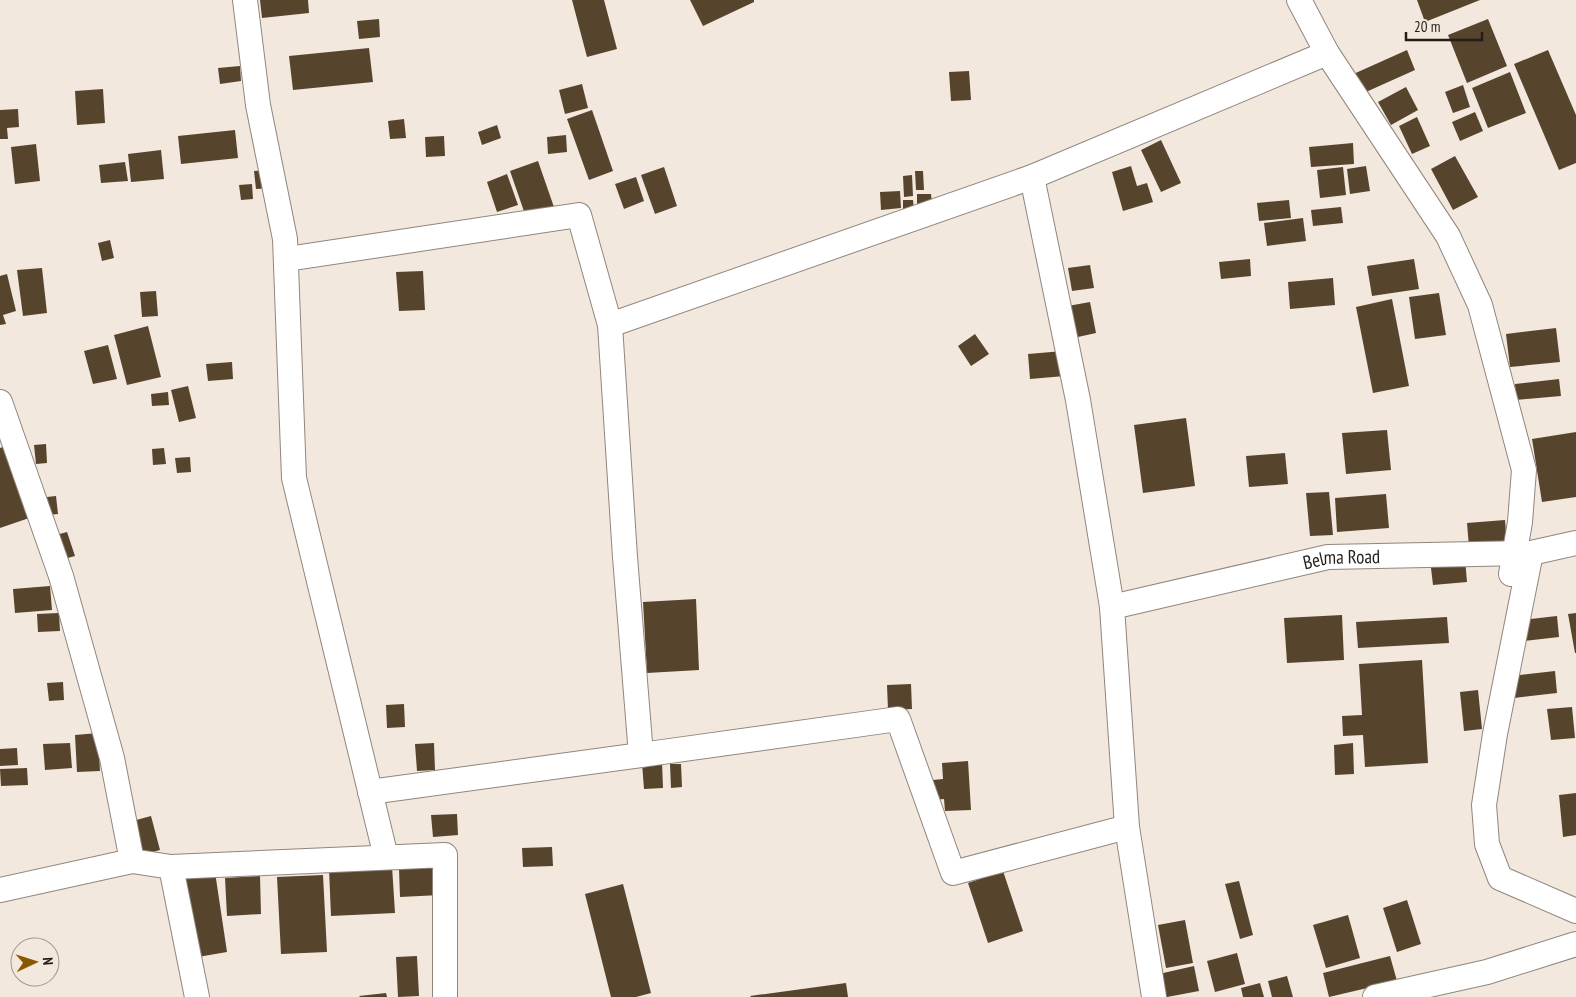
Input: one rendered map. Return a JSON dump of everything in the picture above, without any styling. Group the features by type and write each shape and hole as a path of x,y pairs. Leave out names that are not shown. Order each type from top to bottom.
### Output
{"street":[{"path":"246,0 258,105 286,239 294,478 386,858"},
{"path":"1300,0 1327,53 1448,236 1480,305 1524,470 1520,522 1511,574 1531,553"},
{"path":"610,325 1032,177 1327,53"},
{"path":"1032,177 1078,400 1112,607 1126,827 1154,997"},
{"path":"286,259 579,215 610,325 625,557 641,755"},
{"path":"0,402 61,576 112,758 132,861"},
{"name":"Belma Road","path":"1112,607 1328,557 1531,553 1576,543"},
{"path":"1531,553 1495,734 1484,805 1487,844 1500,878 1576,911"},
{"path":"370,792 898,719 954,872 1126,827"},
{"path":"0,890 132,861 171,867 445,855 446,997"},
{"path":"171,867 197,997"},
{"path":"1375,997 1486,972 1576,944"}],"building":[{"path":"260,0 308,0 309,13 262,18"},
{"path":"572,0 604,0 617,49 587,57"},
{"path":"690,0 754,0 754,2 703,26"},
{"path":"1417,0 1480,0 1425,22"},
{"path":"379,19 380,37 359,39 357,21"},
{"path":"1488,19 1507,66 1467,83 1448,35"},
{"path":"369,48 373,82 293,90 289,56"},
{"path":"1407,50 1415,70 1357,96 1349,76"},
{"path":"1548,50 1576,115 1576,163 1559,170 1514,64"},
{"path":"240,66 241,81 220,84 218,68"},
{"path":"969,71 971,100 951,101 949,72"},
{"path":"1510,72 1526,113 1488,128 1472,88"},
{"path":"582,84 588,108 565,114 559,90"},
{"path":"1463,85 1470,107 1453,113 1445,92"},
{"path":"1406,87 1418,110 1391,125 1378,102"},
{"path":"103,89 105,123 77,125 75,91"},
{"path":"18,109 19,127 7,128 8,139 0,139 0,110"},
{"path":"592,110 613,171 589,180 567,119"},
{"path":"1475,112 1483,131 1460,141 1452,122"},
{"path":"1417,117 1430,146 1412,154 1399,126"},
{"path":"404,119 406,138 390,139 388,121"},
{"path":"497,125 501,138 482,145 478,132"},
{"path":"235,130 238,158 181,164 178,136"},
{"path":"566,135 567,152 548,154 547,137"},
{"path":"444,136 445,156 426,157 425,137"},
{"path":"1161,140 1181,183 1161,192 1141,150"},
{"path":"1353,143 1354,164 1311,167 1309,147"},
{"path":"36,144 40,181 15,184 11,147"},
{"path":"161,150 164,179 131,182 128,154"},
{"path":"1455,156 1478,197 1453,210 1431,169"},
{"path":"538,161 555,210 527,220 510,171"},
{"path":"125,162 128,181 101,183 99,165"},
{"path":"1131,166 1137,186 1147,183 1153,202 1123,211 1112,172"},
{"path":"1366,166 1370,191 1350,194 1347,169"},
{"path":"664,167 677,206 655,214 641,175"},
{"path":"1343,167 1346,195 1320,198 1317,170"},
{"path":"269,170 271,188 256,189 254,171"},
{"path":"915,171 923,171 924,190 916,190"},
{"path":"507,174 518,205 497,212 487,182"},
{"path":"912,175 913,196 904,197 903,176"},
{"path":"636,177 644,201 624,209 615,184"},
{"path":"252,184 253,199 241,200 239,185"},
{"path":"900,191 901,208 881,210 880,192"},
{"path":"917,194 931,194 932,204 917,205"},
{"path":"903,200 913,200 914,210 903,210"},
{"path":"1289,200 1291,218 1259,221 1257,203"},
{"path":"1341,207 1343,223 1313,226 1311,210"},
{"path":"1303,218 1306,241 1267,246 1264,223"},
{"path":"110,240 114,258 102,261 98,243"},
{"path":"1250,259 1251,276 1221,279 1219,262"},
{"path":"1414,259 1419,289 1372,296 1367,266"},
{"path":"1090,265 1094,288 1072,291 1068,268"},
{"path":"42,268 47,313 23,316 17,270"},
{"path":"423,271 425,310 399,311 396,272"},
{"path":"7,274 16,311 3,315 6,324 0,325 0,276"},
{"path":"1333,278 1335,305 1290,309 1288,282"},
{"path":"156,291 158,316 142,317 140,292"},
{"path":"1439,293 1446,335 1415,339 1409,297"},
{"path":"1392,299 1409,386 1373,393 1356,307"},
{"path":"1090,302 1096,333 1064,340 1057,308"},
{"path":"148,326 161,377 127,385 114,335"},
{"path":"1556,328 1560,362 1510,367 1506,334"},
{"path":"975,334 989,354 971,366 958,346"},
{"path":"108,345 117,379 93,384 84,351"},
{"path":"1063,351 1065,376 1030,379 1028,354"},
{"path":"232,362 233,379 208,381 206,364"},
{"path":"1559,379 1561,396 1516,400 1515,384"},
{"path":"188,386 196,418 179,422 171,390"},
{"path":"168,392 169,405 152,406 151,394"},
{"path":"1186,418 1195,486 1143,493 1134,425"},
{"path":"1387,430 1391,470 1346,474 1342,433"},
{"path":"1576,432 1576,497 1542,502 1532,439"},
{"path":"46,444 47,463 36,464 34,445"},
{"path":"8,445 32,517 0,528 0,448"},
{"path":"164,448 166,464 153,465 152,449"},
{"path":"1285,453 1288,484 1249,487 1246,456"},
{"path":"190,457 191,472 177,473 175,458"},
{"path":"1329,492 1333,535 1310,536 1306,493"},
{"path":"1386,494 1389,528 1337,532 1335,498"},
{"path":"56,496 58,514 48,515 47,497"},
{"path":"1505,520 1507,544 1469,547 1467,523"},
{"path":"67,532 75,556 64,559 56,535"},
{"path":"1464,547 1467,582 1433,585 1429,551"},
{"path":"50,586 52,610 15,613 13,589"},
{"path":"696,599 699,670 647,673 643,602"},
{"path":"59,613 60,631 38,632 37,614"},
{"path":"1576,613 1576,653 1575,653 1568,614"},
{"path":"1342,615 1344,660 1287,663 1284,618"},
{"path":"1557,616 1559,637 1524,641 1522,620"},
{"path":"1447,617 1449,643 1358,648 1356,622"},
{"path":"1422,660 1428,763 1365,767 1363,735 1343,736 1342,716 1362,715 1359,664"},
{"path":"1555,671 1557,693 1514,698 1512,676"},
{"path":"63,682 64,700 49,701 47,683"},
{"path":"911,684 912,709 888,710 887,685"},
{"path":"1478,690 1482,729 1464,731 1460,692"},
{"path":"404,704 405,727 387,728 386,705"},
{"path":"1572,707 1575,738 1551,740 1547,709"},
{"path":"98,733 100,771 77,772 75,735"},
{"path":"70,743 72,768 45,770 43,744"},
{"path":"434,743 435,770 417,771 415,744"},
{"path":"1353,743 1354,774 1335,775 1334,745"},
{"path":"17,748 18,765 0,766 0,749"},
{"path":"968,761 971,810 945,811 944,799 934,800 933,780 943,779 942,763"},
{"path":"662,762 663,788 644,789 642,763"},
{"path":"670,764 681,764 682,787 671,788"},
{"path":"27,768 28,785 1,786 0,769"},
{"path":"1576,793 1576,835 1563,837 1559,795"},
{"path":"457,814 458,835 433,837 431,815"},
{"path":"151,816 160,850 138,856 129,822"},
{"path":"552,847 553,866 523,867 522,848"},
{"path":"392,866 395,913 331,916 329,869"},
{"path":"438,867 440,895 400,897 399,869"},
{"path":"1003,871 1023,931 988,943 968,883"},
{"path":"215,872 227,952 192,958 181,878"},
{"path":"323,875 327,952 281,954 277,877"},
{"path":"260,876 261,914 227,916 225,878"},
{"path":"1239,881 1253,935 1240,939 1225,884"},
{"path":"623,884 651,993 636,997 611,997 585,894"},
{"path":"1407,900 1421,944 1397,952 1383,908"},
{"path":"1348,915 1360,958 1326,968 1313,925"},
{"path":"1185,920 1193,963 1166,968 1158,925"},
{"path":"1237,953 1245,984 1215,992 1207,961"},
{"path":"417,956 419,996 398,997 396,957"},
{"path":"1390,956 1397,981 1329,997 1323,973"},
{"path":"1194,966 1199,991 1167,997 1154,997 1150,976"},
{"path":"1287,976 1293,997 1272,997 1268,981"},
{"path":"846,983 848,997 750,996"},
{"path":"1260,983 1264,997 1243,997 1241,988"},
{"path":"386,993 387,997 359,996"}]}
